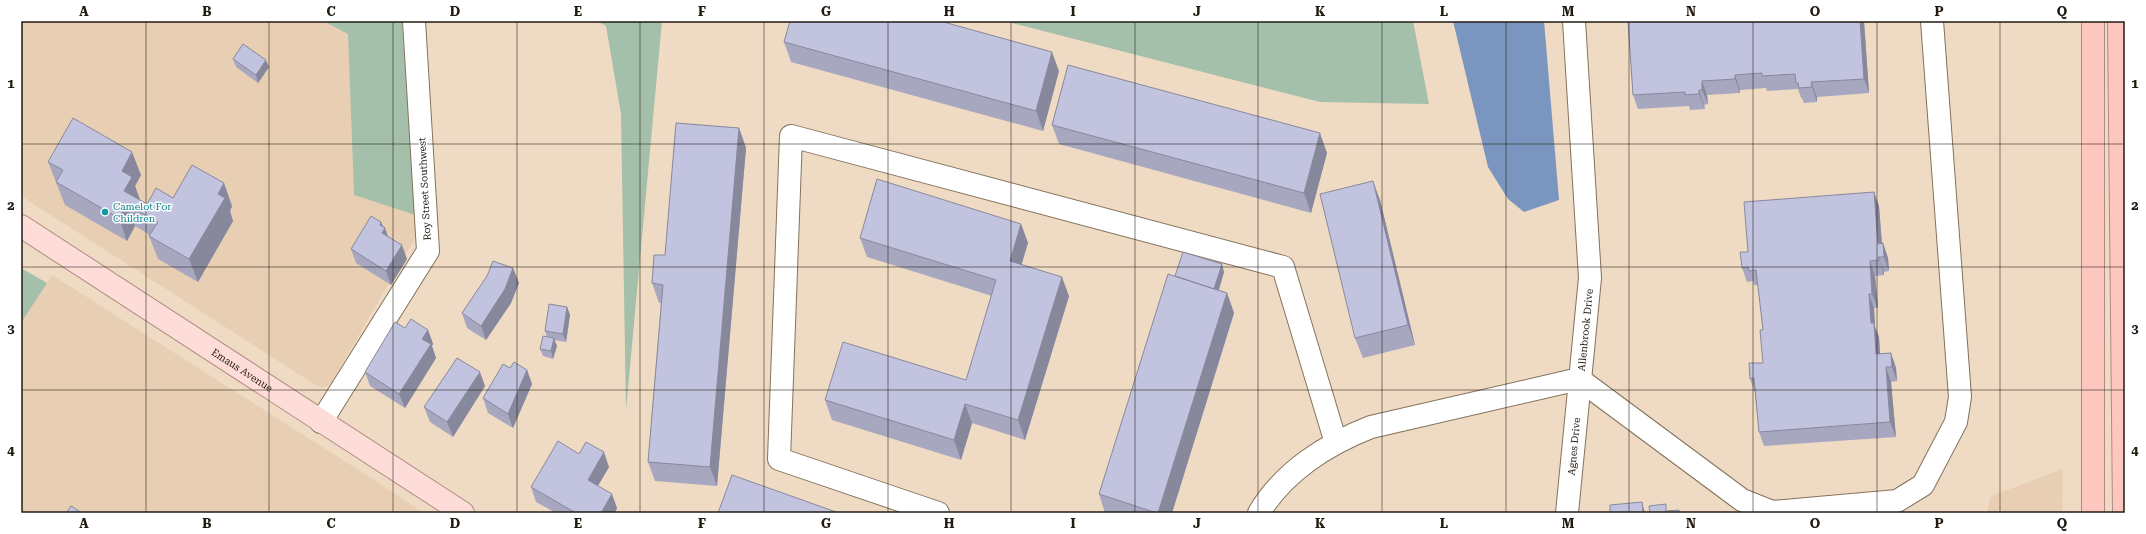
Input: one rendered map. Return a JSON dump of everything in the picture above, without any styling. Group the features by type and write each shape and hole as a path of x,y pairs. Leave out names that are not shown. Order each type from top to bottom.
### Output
{"highway":[{"path":"2093,21 2093,513"},
{"path":"2119,21 2124,513"}],"main road":[{"name":"Emaus Avenue","path":"21,226 321,422 464,513"}],"street":[{"name":"Roy Street Southwest","path":"321,422 428,251 414,21"},
{"name":"Allenbrook Drive","path":"1259,513 1290,476 1318,453 1371,427 1579,379 1590,278 1574,21"},
{"path":"1579,379 1742,500 1772,512 1897,501 1923,485 1956,422 1960,397 1932,21"},
{"path":"938,513 780,459 791,136 1283,268 1336,443"},
{"name":"Agnes Drive","path":"1567,513 1579,379"}],"shaded area":[{"path":"21,21 323,21 348,34 354,195 415,215 415,238 330,385 323,388 314,384 21,196"},
{"path":"52,275 424,513 21,513 21,323"},
{"path":"2063,469 2062,513 1987,513 1991,496"}],"green space":[{"path":"323,21 402,21 415,215 354,195 348,34"},
{"path":"597,21 662,21 626,410 621,114 606,26"},
{"path":"1004,21 1413,21 1429,104 1320,102"},
{"path":"21,268 47,283 21,323"}],"water":[{"path":"1453,21 1544,21 1559,200 1524,212 1508,199 1488,167"}],"building":[{"path":"790,21 940,21 1052,52 1036,111 784,42"},
{"path":"1628,21 1860,21 1864,79 1811,82 1812,87 1799,88 1798,83 1796,83 1795,74 1762,76 1762,73 1735,75 1735,79 1702,81 1702,90 1699,90 1699,94 1685,95 1685,92 1633,95"},
{"path":"243,44 266,60 256,75 233,59"},
{"path":"1068,65 1320,133 1304,193 1052,125"},
{"path":"73,118 132,152 122,171 132,177 124,191 147,204 156,188 173,198 192,165 224,183 218,194 225,198 189,259 149,236 158,222 126,204 119,218 56,182 63,170 48,162"},
{"path":"676,123 739,128 710,467 648,462 663,285 652,283 654,255 665,255"},
{"path":"877,179 1021,224 1010,261 1062,277 1018,420 965,404 954,440 825,400 843,342 966,380 996,280 860,238"},
{"path":"1373,181 1408,325 1355,338 1320,194"},
{"path":"1874,192 1878,244 1883,243 1884,257 1878,257 1879,260 1870,261 1872,294 1869,294 1871,323 1874,323 1876,354 1891,353 1892,367 1886,367 1890,422 1759,432 1754,378 1750,379 1749,363 1763,363 1760,330 1763,330 1756,270 1749,271 1748,267 1742,268 1740,252 1748,252 1744,202"},
{"path":"371,216 381,222 380,225 385,228 382,233 402,245 386,271 351,249"},
{"path":"1183,252 1222,264 1214,289 1175,276"},
{"path":"493,261 513,268 505,289 481,326 462,313 487,276"},
{"path":"1168,274 1227,293 1157,513 1099,494"},
{"path":"549,304 567,307 563,334 545,331"},
{"path":"411,319 428,330 422,339 431,344 399,394 365,372 395,322 405,328"},
{"path":"543,336 554,338 551,351 540,349"},
{"path":"457,358 480,372 447,422 424,407"},
{"path":"514,362 527,370 508,414 483,398 503,364 510,368"},
{"path":"558,441 579,454 586,442 604,452 588,480 612,494 601,513 576,513 531,487"},
{"path":"732,475 839,513 718,513"},
{"path":"1642,502 1643,513 1610,513 1610,505"},
{"path":"1666,504 1666,511 1679,510 1679,513 1650,513 1649,506"},
{"path":"71,506 82,513 66,513"}],"place":[{"name":"Camelot For Children","path":"105,212"}]}
